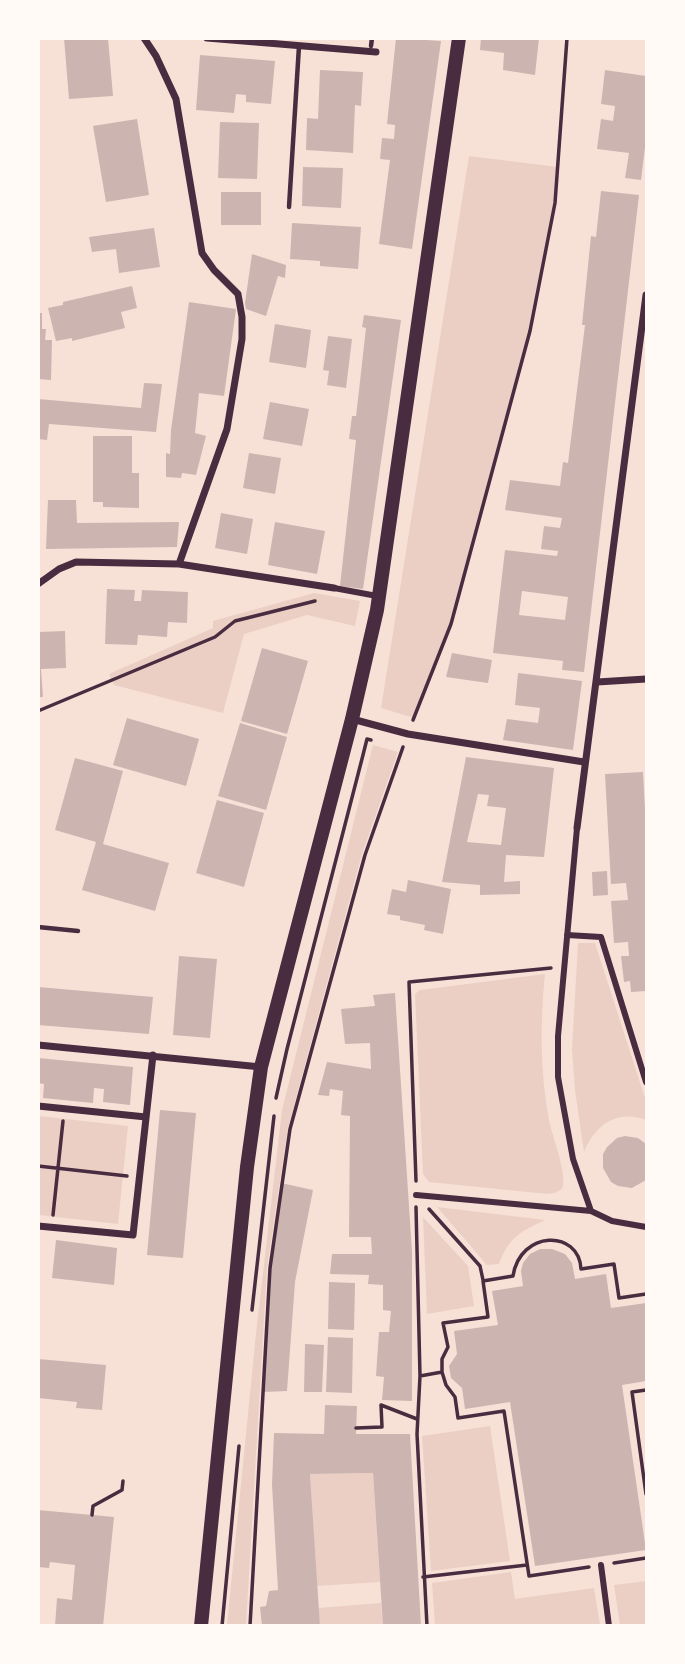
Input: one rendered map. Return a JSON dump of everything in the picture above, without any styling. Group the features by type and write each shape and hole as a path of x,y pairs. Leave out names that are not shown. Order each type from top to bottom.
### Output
{"main road":[{"path":"201,1626 248,1153 261,1067 352,719 379,596 459,38"}],"street":[{"path":"144,38 156,56 176,99 202,253 214,270 238,294 242,317 242,339 227,429 179,564"},
{"path":"207,38 373,49"},
{"path":"591,1211 573,1160 558,1077 558,1036 584,762 597,682 646,295"},
{"path":"38,584 76,562 179,564 379,596"},
{"path":"597,682 646,679"},
{"path":"352,719 408,734 584,762"},
{"path":"567,939 601,937 646,1082"},
{"path":"38,1045 261,1067"},
{"path":"38,1226 132,1235 153,1055"},
{"path":"38,1106 146,1117"},
{"path":"416,1195 591,1211 612,1221 646,1227"},
{"path":"601,1565 609,1626"}],"lane":[{"path":"372,38 373,49"},
{"path":"289,207 299,46"},
{"path":"38,927 78,931"}],"path":[{"path":"250,1626 270,1268 290,1129 365,855 451,624 530,331 555,203 567,38"},
{"path":"38,711 215,637 235,621 311,600 323,602"},
{"path":"252,1316 276,1099 284,1061 363,755 368,739 374,741 379,726"},
{"path":"427,1626 417,1419 420,1376 410,982 564,967"},
{"path":"52,1227 64,1108"},
{"path":"38,1166 139,1177"},
{"path":"416,1195 480,1266 488,1317 443,1324 448,1348 442,1359 442,1372 446,1385 455,1397 458,1418 504,1411 529,1576 646,1558"},
{"path":"483,1281 513,1276 515,1264 523,1251 533,1243 554,1241 576,1253 582,1269 614,1265 619,1298 646,1294"},
{"path":"420,1376 442,1372"},
{"path":"646,1390 632,1392 646,1494"},
{"path":"356,1428 382,1427 381,1405 417,1419"},
{"path":"222,1626 240,1437"},
{"path":"92,1515 93,1506 122,1490 123,1481"},
{"path":"424,1577 527,1565"}],"shaded area":[{"path":"469,156 558,167 555,203 530,331 451,624 414,718 381,708"},
{"path":"314,593 360,601 355,626 307,615 244,634 223,713 114,685 109,674 213,628 213,621"},
{"path":"373,745 398,752 362,854 288,1128 267,1268 246,1625 227,1625 256,1333 282,1110"},
{"path":"578,943 595,943 646,1101 646,1120 626,1117 608,1122 594,1134 584,1152 572,1049"},
{"path":"545,974 542,1065 549,1120 563,1174 562,1189 547,1194 429,1182 423,1174 415,994 420,990"},
{"path":"39,1116 128,1126 118,1224 39,1215"},
{"path":"437,1207 545,1220 516,1236 499,1264 487,1265"},
{"path":"423,1217 468,1266 474,1306 427,1314"},
{"path":"490,1426 510,1561 431,1571 422,1436"},
{"path":"373,1473 380,1582 317,1586 310,1474"},
{"path":"511,1572 515,1599 594,1588 600,1625 435,1625 432,1583"},
{"path":"646,1581 646,1625 620,1625 614,1585"},
{"path":"381,1603 383,1625 320,1625 318,1608"}],"building":[{"path":"64,38 108,38 113,96 69,99"},
{"path":"396,38 441,41 412,249 379,244 390,160 380,159 382,138 394,139 395,125 387,124"},
{"path":"481,38 539,38 535,75 503,70 504,53 480,50"},
{"path":"200,55 275,61 271,104 246,102 246,95 236,94 234,113 196,110"},
{"path":"320,70 363,72 361,106 355,105 353,153 306,150 307,118 318,119"},
{"path":"605,70 646,76 646,139 641,180 625,178 629,153 597,149 601,119 613,121 615,106 601,104"},
{"path":"137,119 149,195 106,202 93,126"},
{"path":"220,122 259,123 257,179 218,178"},
{"path":"303,167 343,168 341,208 302,206"},
{"path":"601,191 639,195 584,672 562,670 563,661 493,653 505,550 557,556 558,551 541,549 544,526 560,528 562,518 505,510 510,480 560,486 563,462 568,463 585,325 582,325 591,236 596,237","holes":["522,591 568,597 565,620 519,615"]},
{"path":"221,192 261,192 261,225 221,225"},
{"path":"292,223 361,227 358,269 320,266 320,261 290,259"},
{"path":"154,228 160,267 119,273 116,249 92,252 89,237"},
{"path":"252,254 286,265 285,278 278,276 266,316 246,309"},
{"path":"132,286 137,308 121,312 125,328 72,341 72,338 56,341 48,308"},
{"path":"189,302 236,309 224,396 199,393 195,433 206,436 196,475 182,473 181,478 166,477 166,453 170,454"},
{"path":"38,313 42,313 42,329 46,329 45,340 52,340 51,380 38,379"},
{"path":"364,315 401,320 363,589 340,586 356,440 349,439 352,416 356,416 366,328 362,327"},
{"path":"275,324 311,330 306,368 269,362"},
{"path":"328,336 352,339 346,388 327,385 329,371 323,370"},
{"path":"144,383 162,384 156,432 49,424 47,440 38,439 38,399 141,408"},
{"path":"270,402 309,409 302,446 263,439"},
{"path":"93,436 132,436 132,473 139,473 139,508 103,507 103,502 93,502"},
{"path":"249,453 281,458 275,494 243,488"},
{"path":"48,500 76,500 77,523 179,522 177,547 46,549"},
{"path":"221,513 253,519 247,554 215,548"},
{"path":"275,522 325,531 317,574 268,565"},
{"path":"107,589 135,590 134,601 141,601 142,590 188,592 187,623 168,622 167,637 138,635 137,645 105,644"},
{"path":"65,631 66,668 41,669 43,697 38,697 38,632"},
{"path":"262,648 308,661 287,734 241,721"},
{"path":"452,653 492,660 488,683 446,677"},
{"path":"518,673 582,681 573,750 503,740 507,719 538,723 540,708 515,705"},
{"path":"127,718 199,739 186,786 113,765"},
{"path":"240,723 287,737 266,810 218,796"},
{"path":"466,757 554,768 544,857 506,855 504,882 520,881 520,894 480,895 480,885 442,882","holes":["478,794 489,795 487,806 506,808 501,845 467,842"]},
{"path":"75,758 123,771 103,844 169,863 155,911 82,890 96,842 55,830"},
{"path":"643,772 646,827 646,991 631,992 630,981 624,982 621,956 629,956 628,942 614,943 611,901 628,900 626,883 611,884 605,774"},
{"path":"217,800 264,813 244,887 196,873"},
{"path":"607,871 608,895 593,896 592,872"},
{"path":"408,880 451,889 443,934 424,930 425,925 400,920 400,916 387,914 392,889 406,892"},
{"path":"179,956 217,959 210,1038 173,1035"},
{"path":"38,987 153,997 149,1034 38,1025"},
{"path":"395,993 412,1252 412,1401 382,1400 384,1377 376,1376 379,1332 389,1332 391,1311 383,1310 383,1285 368,1284 369,1275 330,1274 332,1254 372,1254 371,1237 349,1237 350,1116 341,1115 343,1091 330,1089 329,1096 318,1095 327,1062 371,1069 370,1043 345,1044 341,1009 375,1006 373,995"},
{"path":"38,1058 133,1067 130,1105 103,1102 104,1089 94,1088 93,1103 43,1098 44,1084 38,1083"},
{"path":"160,1110 196,1113 183,1258 147,1255"},
{"path":"617,1138 638,1138 646,1144 646,1180 632,1188 611,1182 603,1168 603,1154 607,1147"},
{"path":"281,1183 313,1190 295,1282 287,1391 263,1392 270,1268"},
{"path":"56,1240 117,1248 114,1285 52,1278"},
{"path":"540,1249 552,1249 565,1254 572,1263 575,1279 606,1274 611,1308 646,1303 646,1381 622,1385 646,1550 535,1566 510,1402 465,1409 462,1388 451,1378 449,1366 457,1354 454,1331 498,1325 492,1291 523,1286 523,1263 530,1254"},
{"path":"329,1282 355,1283 354,1330 328,1329"},
{"path":"328,1337 353,1338 352,1393 326,1392"},
{"path":"305,1344 324,1345 322,1392 304,1392"},
{"path":"38,1359 106,1365 102,1410 76,1408 77,1402 38,1398"},
{"path":"325,1405 357,1406 356,1434 410,1434 421,1626 383,1626 373,1473 310,1474 320,1626 262,1626 260,1607 266,1606 269,1591 278,1590 272,1485 274,1433 324,1434"},
{"path":"38,1510 114,1517 103,1626 55,1626 57,1598 72,1600 75,1565 50,1562 49,1568 38,1567"}]}
